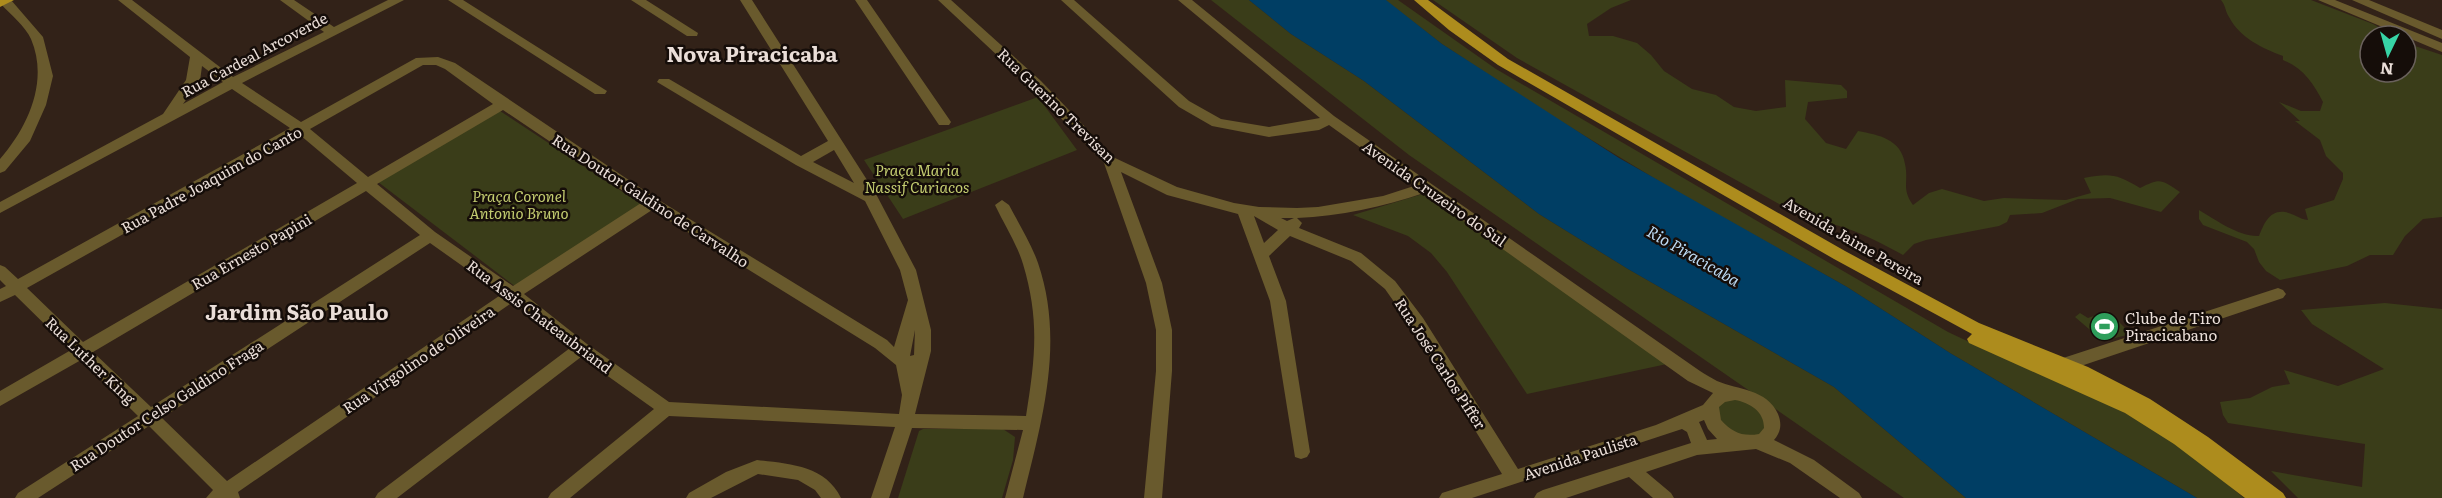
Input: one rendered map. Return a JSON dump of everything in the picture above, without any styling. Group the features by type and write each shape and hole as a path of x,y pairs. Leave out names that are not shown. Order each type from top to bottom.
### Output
{"main road":[{"name":"Avenida Jaime Pereira","path":"1406,0 1499,68 1948,326 2007,354 2061,368 2132,408 2178,437 2258,498"},
{"name":"Avenida Jaime Pereira","path":"1420,0 1453,27 1503,62 1894,284 1989,335 2061,368 2123,392 2168,418 2203,441 2277,498"}],"street":[{"name":"Rua Assis Chateaubriand","path":"124,0 232,83 302,129 430,236 513,294 666,409"},
{"path":"286,0 332,32"},
{"name":"Rua Cardeal Arcoverde","path":"0,208 7,201 159,124 232,83 398,0"},
{"path":"454,0 600,91"},
{"path":"637,0 692,33"},
{"path":"746,0 871,198 908,270 923,330 921,359 910,396 906,421 880,498"},
{"path":"861,0 944,122"},
{"name":"Rua Guerino Trevisan","path":"944,0 1036,84 1110,161 1172,191 1252,210 1304,213 1384,201 1426,187"},
{"path":"1067,0 1184,104 1217,123 1269,132 1319,125 1329,119"},
{"name":"Avenida Cruzeiro do Sul","path":"1184,0 1329,119 1694,376 1712,386 1735,393"},
{"path":"2324,0 2442,48"},
{"path":"2358,0 2442,35"},
{"path":"0,168 23,141 39,105 46,76 37,38 4,1"},
{"name":"Rua Cardeal Arcoverde","path":"159,124 178,105 194,81 197,56"},
{"name":"Rua Doutor Galdino de Carvalho","path":"422,60 438,61 450,66 502,104 652,203 881,344 902,362"},
{"name":"Rua Padre Joaquim do Canto","path":"0,296 422,60"},
{"path":"664,82 801,162 871,198"},
{"name":"Rua Ernesto Papini","path":"0,399 502,104"},
{"path":"801,162 836,143"},
{"path":"1110,161 1154,283 1164,330 1164,371 1153,498"},
{"name":"Rua Virgolino de Oliveira","path":"224,496 513,294 652,203"},
{"path":"1002,205 1030,262 1043,317 1042,365 1032,423 1014,498"},
{"path":"1252,210 1262,253 1278,301 1301,452"},
{"name":"Rua José Carlos Piffer","path":"1252,210 1290,230 1356,257 1390,285 1418,322 1514,477"},
{"path":"1262,253 1290,230 1304,213"},
{"name":"Rua Doutor Celso Galdino Fraga","path":"24,498 430,236"},
{"name":"Rua Luther King","path":"0,271 148,416 224,496"},
{"path":"2061,368 2278,294"},
{"path":"910,396 902,362 904,341 915,299"},
{"path":"881,344 890,345 917,339 923,342"},
{"path":"384,498 582,348"},
{"path":"902,362 910,363 921,359"},
{"name":"Avenida Cruzeiro do Sul","path":"1694,376 1710,409"},
{"path":"1795,455 1722,434 1715,426 1710,409 1718,397 1735,393 1756,400 1771,415 1773,424 1795,455 1853,498"},
{"path":"557,498 666,409 906,421 1032,423"},
{"name":"Avenida Paulista","path":"1448,498 1684,422 1710,409"},
{"path":"1684,422 1698,434 1700,442 1697,448"},
{"path":"1750,442 1769,435 1773,424"},
{"name":"Avenida Paulista","path":"1543,498 1697,448 1750,442"},
{"path":"695,498 732,477 757,467 801,473 821,485 832,498"},
{"path":"1631,469 1665,498"}],"green space":[{"path":"1211,0 1249,0 1291,34 1364,81 1539,214 1628,269 1834,387 1966,498 1904,498 1409,155"},
{"path":"1385,0 1398,0 1496,69 1948,332 2146,424 2191,453 2244,498 2197,498 1950,353 1847,287 1667,186 1544,111 1442,44"},
{"path":"1433,0 1631,0 1611,8 1587,24 1589,36 1613,36 1637,43 1664,71 1692,89 1716,95 1734,107 1756,111 1786,107 1785,80 1841,85 1847,91 1847,98 1808,102 1805,119 1826,143 1846,149 1858,131 1874,134 1894,144 1903,156 1907,194 1913,205 1929,193 1942,189 1984,201 2004,198 2066,200 2091,193 2084,178 2100,175 2119,177 2140,188 2160,181 2180,192 2161,212 2110,198 2078,199 2042,213 2010,215 2007,222 1999,226 1926,240 1914,244 1903,255 1869,237 1845,228 1808,220 1517,58"},
{"path":"2221,0 2311,0 2373,24 2358,24 2358,84 2418,84 2418,47 2442,55 2442,217 2423,219 2405,236 2393,255 2370,255 2347,266 2280,280 2266,271 2259,262 2254,249 2247,242 2203,225 2199,219 2199,210 2228,227 2251,236 2259,236 2268,219 2275,213 2288,213 2308,220 2305,209 2334,200 2343,179 2343,173 2326,156 2320,140 2295,121 2300,121 2279,102 2301,111 2320,111 2323,102 2311,83 2302,72 2283,60 2283,56 2260,46 2239,31 2229,17"},
{"name":"Praça Maria Nassif Curiacos","path":"1038,97 1077,150 903,219 864,160"},
{"name":"Praça Coronel Antonio Bruno","path":"500,111 641,204 516,287 378,182"},
{"path":"1426,193 1667,364 1527,394 1447,272 1431,253 1408,236 1353,215"},
{"path":"2385,303 2442,309 2442,498 2298,498 2271,471 2362,487 2365,444 2228,423 2223,415 2220,402 2250,398 2272,387 2290,384 2284,370 2338,386 2384,369 2312,324 2301,310"},
{"name":"Clube de Tiro Piracicabano","path":"2108,311 2131,334 2103,341 2075,317 2080,313 2088,318"},
{"path":"1746,398 1769,422 1758,438 1724,431 1716,405 1721,400"},
{"path":"923,429 1003,429 1015,437 1013,460 1002,498 898,498 919,431"}],"water":[{"name":"Rio Piracicaba","path":"1249,0 1386,0 1442,44 1619,158 1847,287 1950,353 2197,498 1966,498 1834,387 1628,269 1539,214 1364,81 1291,34"}],"place":[{"name":"Clube de Tiro Piracicabano","path":"2104,326"}],"district":[{"name":"Nova Piracicaba","path":"752,52"},
{"name":"Jardim São Paulo","path":"297,310"}]}
